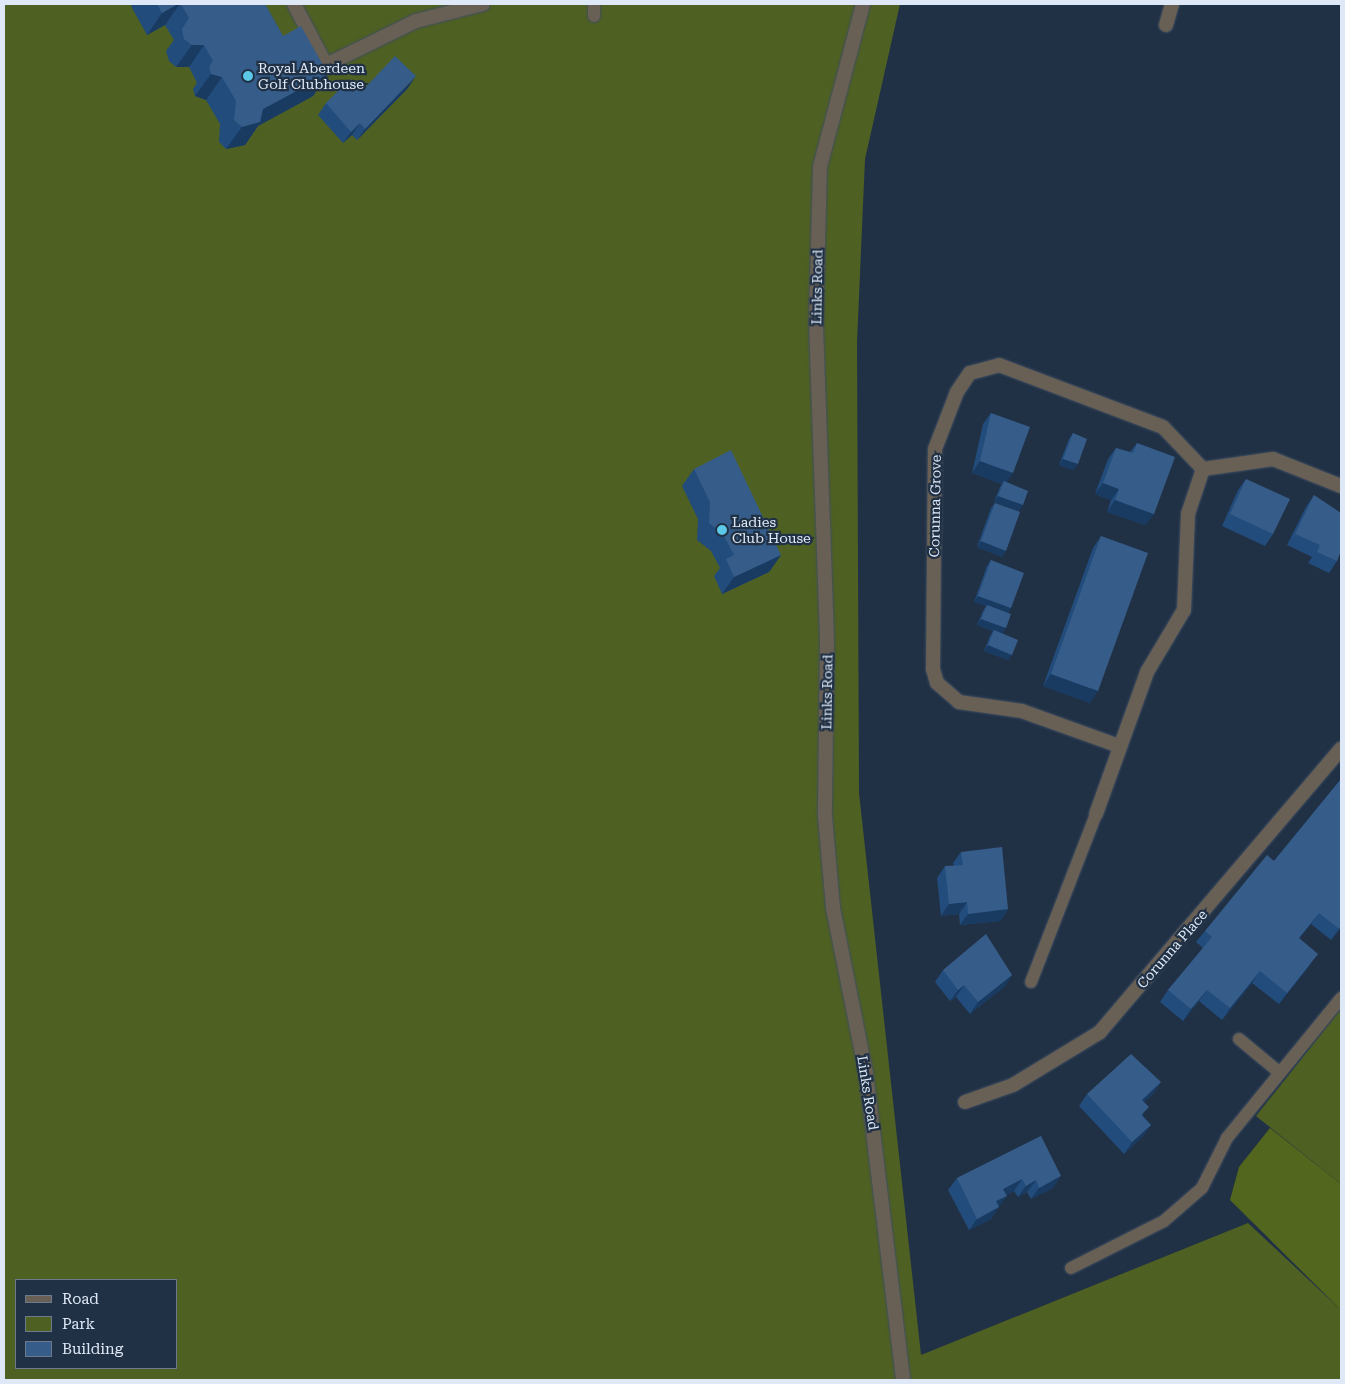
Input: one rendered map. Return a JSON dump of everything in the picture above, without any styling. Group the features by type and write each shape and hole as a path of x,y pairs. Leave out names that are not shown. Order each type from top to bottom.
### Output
{"street":[{"path":"294,4 326,65 416,21 483,4"},
{"name":"Links Road","path":"863,4 820,167 816,324 827,640 825,816 833,908 866,1073 904,1380"},
{"path":"1166,25 1172,4"},
{"name":"Corunna Grove","path":"1119,746 1022,711 959,702 937,683 933,669 935,450 957,392 970,373 999,366 1163,428 1203,470"},
{"path":"1096,814 1119,746 1148,672 1184,610 1188,514 1203,470 1273,459 1341,486"},
{"name":"Corunna Place","path":"965,1102 1012,1085 1100,1032 1341,749"}],"lane":[{"path":"1031,982 1096,814"},
{"path":"1071,1268 1164,1221 1186,1203 1215,1169 1227,1138 1341,998"},
{"path":"1239,1039 1280,1073"}],"green space":[{"path":"4,4 900,4 865,159 857,342 859,793 921,1355 1248,1223 1341,1310 1341,1380 4,1380"},
{"path":"1341,1009 1341,1184 1256,1116"},
{"path":"1270,1128 1341,1184 1341,1310 1230,1200 1239,1167"}],"building":[{"path":"157,4 178,4 162,13"},
{"path":"181,4 265,4 283,36 301,26 328,74 263,109 260,122 242,127 234,120 236,101 222,77 211,74 209,67 213,61 204,45 192,45 184,39 182,29 189,18"},
{"path":"395,56 416,76 365,129 360,123 351,132 326,103 350,79 362,91"},
{"path":"991,413 1030,427 1013,473 980,461"},
{"path":"1073,433 1087,439 1078,464 1063,459"},
{"path":"1137,443 1175,457 1154,514 1115,500 1119,489 1103,483 1116,448 1133,453"},
{"path":"731,450 781,555 734,577 726,559 734,555 723,534 709,523 710,502 694,469"},
{"path":"1246,479 1290,499 1273,534 1230,514"},
{"path":"1004,481 1028,491 1023,505 998,496"},
{"path":"1314,495 1341,513 1341,551 1337,561 1317,552 1320,545 1295,534"},
{"path":"995,503 1020,512 1006,551 981,541"},
{"path":"1101,536 1148,553 1098,691 1051,674"},
{"path":"991,560 1024,573 1011,608 978,596"},
{"path":"987,605 1011,614 1006,628 981,619"},
{"path":"994,630 1018,640 1012,655 988,645"},
{"path":"1341,779 1341,926 1339,929 1319,913 1299,938 1318,954 1287,993 1260,971 1230,1008 1207,990 1191,1009 1168,990 1212,937 1205,931 1267,855 1274,861"},
{"path":"1002,847 1008,909 968,914 967,902 949,904 945,866 963,865 961,852"},
{"path":"986,934 1012,975 978,1002 964,985 958,990 943,970"},
{"path":"1131,1054 1161,1082 1142,1100 1149,1107 1141,1115 1151,1125 1132,1142 1087,1094"},
{"path":"1041,1136 1061,1176 1039,1188 1036,1180 1026,1186 1022,1179 1003,1189 1007,1196 996,1201 999,1207 977,1219 957,1178"}],"place":[{"name":"Royal Aberdeen Golf Clubhouse","path":"248,76"},
{"name":"Ladies Club House","path":"722,530"}]}
